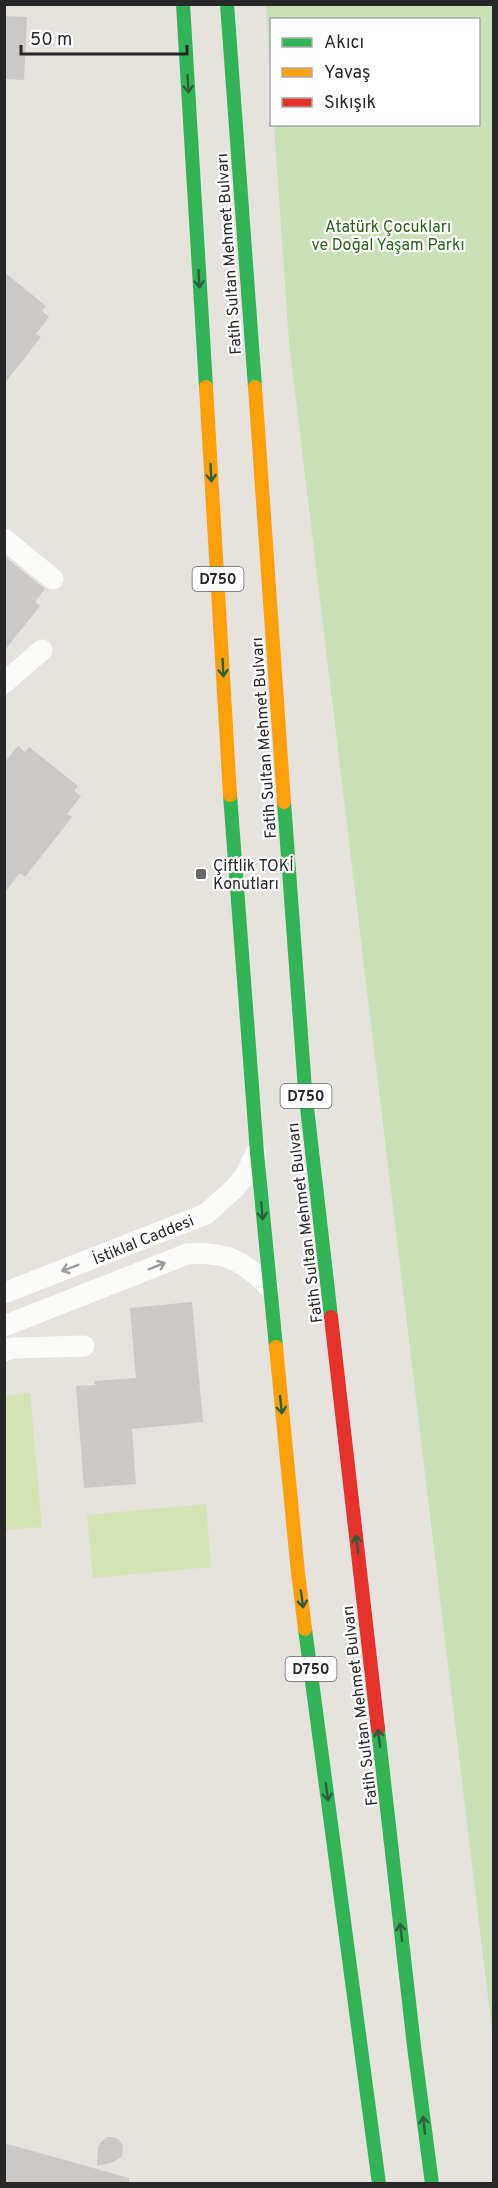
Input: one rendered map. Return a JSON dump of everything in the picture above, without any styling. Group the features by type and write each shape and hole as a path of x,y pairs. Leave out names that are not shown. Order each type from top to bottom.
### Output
{"highway":[{"name":"Fatih Sultan Mehmet Bulvarı","path":"183,4 235,870 269,1287 298,1573 379,2184"},
{"name":"Fatih Sultan Mehmet Bulvarı","path":"227,4 305,1090 414,2046 432,2184"}],"street":[{"path":"4,538 53,579"},
{"path":"4,683 42,650"},
{"name":"İstiklal Caddesi","path":"4,1293 206,1214 241,1181 257,1153"},
{"name":"İstiklal Caddesi","path":"4,1326 187,1254 207,1252 226,1256 246,1265 269,1287"},
{"path":"4,1351 13,1348 84,1347"}],"green space":[{"name":"Atatürk Çocukları ve Doğal Yaşam Parkı","path":"266,5 493,5 493,2039 289,342 274,126 480,126 480,18 270,18 270,67"},
{"path":"30,1393 42,1527 5,1530 5,1396"},
{"path":"206,1504 211,1567 93,1578 87,1515"}],"building":[{"path":"4,16 27,17 24,80 4,79"},
{"path":"4,272 46,306 42,311 49,317 36,334 41,337 4,384"},
{"path":"4,556 45,589 35,602 40,606 4,651"},
{"path":"18,746 25,752 29,747 78,786 74,791 81,796 67,814 72,817 25,877 20,873 4,893 4,763"},
{"path":"192,1302 203,1422 132,1429 136,1484 84,1488 76,1386 95,1385 94,1381 136,1378 130,1308"},
{"path":"107,2137 119,2140 123,2146 122,2156 114,2162 97,2166 98,2147"},
{"path":"4,2143 129,2178 129,2184 4,2184"}],"traffic: fast":[{"path":"183,4 206,387"},
{"path":"227,4 255,387"},
{"path":"230,795 257,1153 276,1347"},
{"path":"284,802 305,1090 331,1317"},
{"path":"305,1629 379,2184"},
{"path":"378,1729 432,2184"}],"traffic: slow":[{"path":"206,387 230,795"},
{"path":"255,387 284,802"},
{"path":"276,1347 305,1629"}],"traffic: jam":[{"path":"331,1317 378,1729"}],"place":[{"name":"Çiftlik TOKİ Konutları","path":"201,874"}]}
